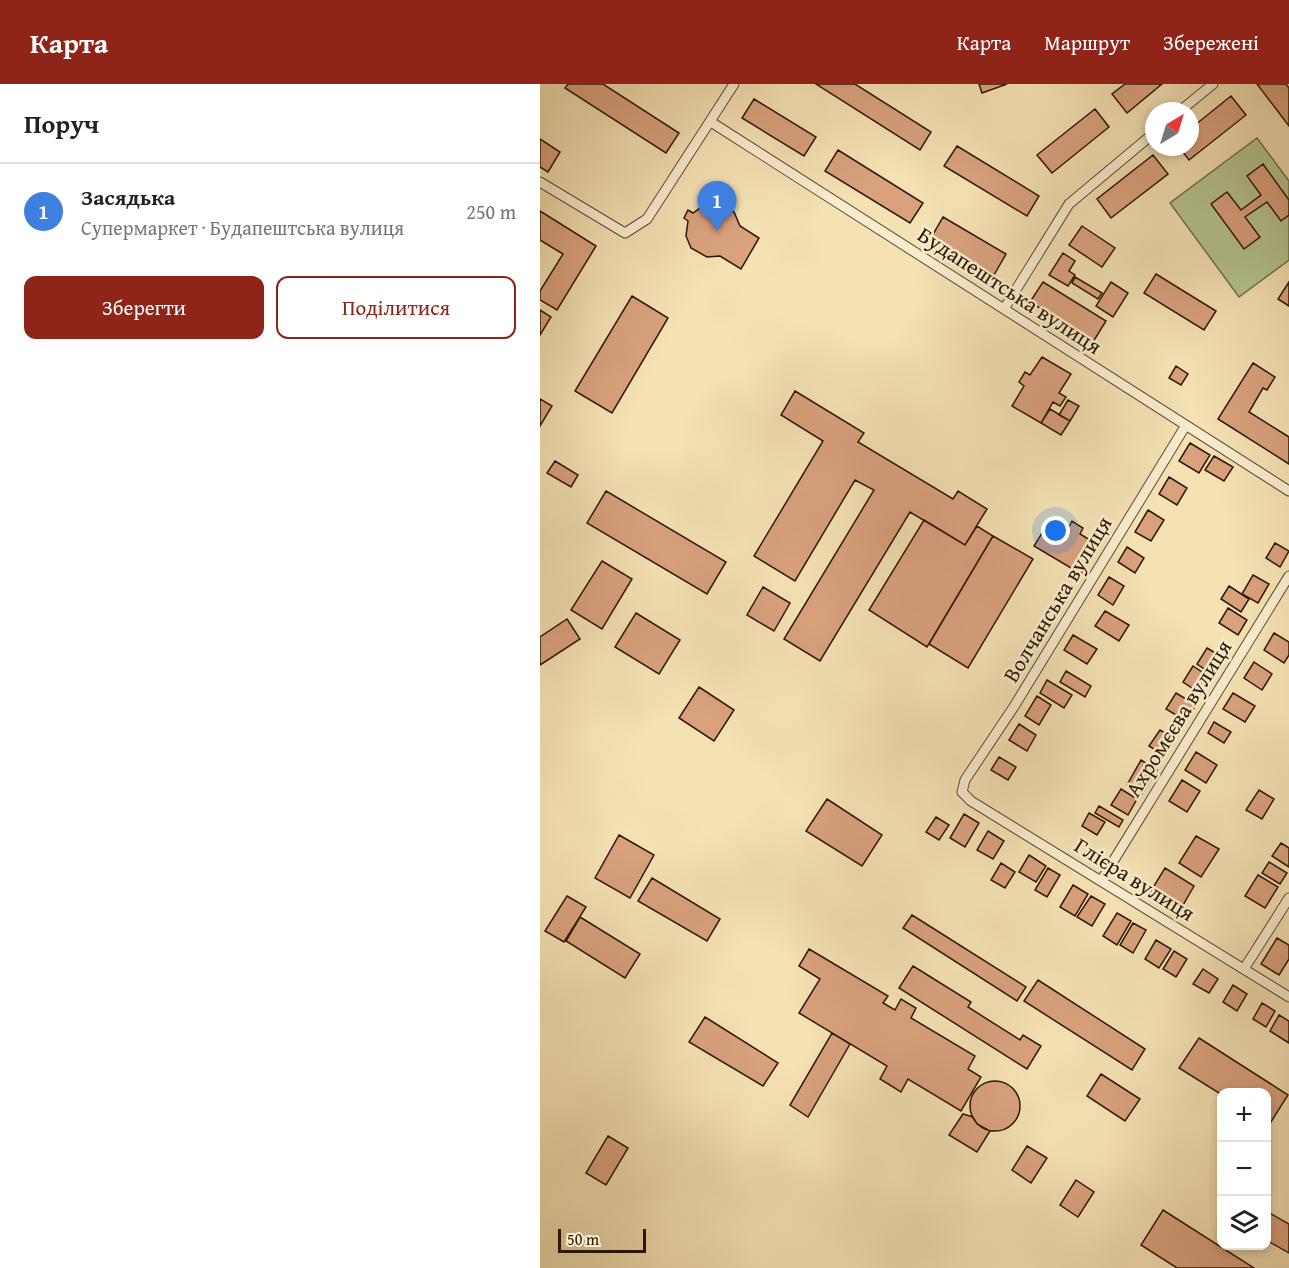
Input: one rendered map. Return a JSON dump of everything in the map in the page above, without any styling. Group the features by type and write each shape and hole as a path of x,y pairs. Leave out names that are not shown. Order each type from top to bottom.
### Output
{"street":[{"path":"540,182 625,233 647,219 734,84"},
{"path":"1191,102 1212,84"},
{"name":"Будапештська вулиця","path":"711,122 1289,491"},
{"path":"1004,309 1069,204 1145,141"},
{"name":"Волчанська вулиця","path":"962,792 965,780 1015,705 1186,425"},
{"name":"Ахромєєва вулиця","path":"1101,880 1289,576"},
{"name":"Глієра вулиця","path":"962,792 971,801 1289,997"},
{"path":"1244,969 1289,897"}],"green space":[{"path":"1257,138 1289,181 1289,260 1239,297 1170,203"}],"building":[{"path":"568,84 603,84 679,133 666,153 565,88"},
{"path":"816,84 855,84 931,132 920,150"},
{"path":"979,84 1007,84 982,93"},
{"path":"1125,84 1162,84 1127,113 1112,94"},
{"path":"1257,84 1286,84 1289,88 1289,126"},
{"path":"1231,96 1246,115 1199,152 1199,122"},
{"path":"754,99 816,137 804,156 742,118"},
{"path":"1095,109 1109,127 1052,173 1037,155"},
{"path":"540,139 560,152 548,172 540,167"},
{"path":"957,146 1039,196 1027,216 944,166"},
{"path":"838,150 923,203 910,223 825,171"},
{"path":"1152,156 1168,174 1111,218 1097,199"},
{"path":"1263,164 1289,200 1289,215 1281,221 1267,202 1245,217 1260,237 1244,249 1211,204 1227,192 1241,210 1261,195 1247,176"},
{"path":"716,201 734,212 740,226 759,238 741,269 720,256 707,257 691,248 686,236 688,221 684,218 688,210 693,213"},
{"path":"540,211 596,246 557,310 540,300 540,291 563,254 540,240"},
{"path":"943,217 1006,254 994,275 931,238"},
{"path":"1082,226 1115,248 1102,267 1069,245"},
{"path":"1063,253 1075,261 1069,271 1075,275 1068,286 1049,275"},
{"path":"1156,274 1216,311 1204,330 1144,293"},
{"path":"1075,277 1102,293 1098,299 1072,283"},
{"path":"1043,282 1106,321 1093,342 1030,302"},
{"path":"1111,282 1128,293 1113,317 1096,306"},
{"path":"1289,282 1289,306 1278,299"},
{"path":"632,296 668,318 612,413 575,391"},
{"path":"540,310 551,317 540,335"},
{"path":"1042,357 1071,374 1059,393 1066,397 1060,406 1053,402 1041,423 1012,406 1024,386 1019,382 1025,372 1030,375"},
{"path":"1253,363 1275,377 1267,390 1263,388 1249,412 1289,437 1289,464 1218,419"},
{"path":"1176,366 1188,374 1181,385 1169,378"},
{"path":"795,391 864,433 858,442 953,499 958,491 987,509 965,545 910,512 820,661 784,639 874,490 855,480 795,581 754,556 823,441 781,415"},
{"path":"540,399 552,406 540,426"},
{"path":"1068,400 1079,406 1070,421 1059,415"},
{"path":"1050,409 1070,421 1061,435 1041,423"},
{"path":"1190,443 1210,455 1199,473 1179,461"},
{"path":"1214,456 1233,467 1224,481 1205,470"},
{"path":"555,461 578,475 571,487 547,473"},
{"path":"1169,477 1187,488 1177,505 1159,494"},
{"path":"606,491 726,562 707,594 587,523"},
{"path":"1148,510 1164,520 1151,541 1135,532"},
{"path":"1052,517 1069,527 1072,521 1083,528 1080,534 1098,545 1081,574 1034,546"},
{"path":"924,520 965,545 977,526 993,536 927,647 869,610"},
{"path":"993,536 1033,559 968,668 929,644"},
{"path":"1275,543 1289,551 1280,567 1266,558"},
{"path":"1127,547 1144,558 1135,573 1118,562"},
{"path":"602,561 632,579 602,629 571,610"},
{"path":"1253,575 1269,584 1258,603 1242,594"},
{"path":"1109,577 1124,586 1113,605 1098,595"},
{"path":"1229,586 1249,599 1241,612 1221,599"},
{"path":"763,587 790,603 774,631 747,615"},
{"path":"1228,608 1247,620 1238,635 1219,623"},
{"path":"1105,611 1129,625 1119,641 1095,626"},
{"path":"636,613 680,640 659,674 615,647"},
{"path":"567,619 580,639 540,665 540,637"},
{"path":"1274,633 1289,642 1289,655 1284,663 1264,650"},
{"path":"1073,635 1097,649 1087,664 1064,650"},
{"path":"1207,648 1222,657 1212,674 1197,664"},
{"path":"1254,662 1272,674 1262,690 1244,678"},
{"path":"1193,666 1211,678 1201,694 1183,682"},
{"path":"1066,671 1091,686 1085,697 1060,682"},
{"path":"1047,680 1072,695 1064,708 1040,693"},
{"path":"699,687 734,710 714,741 679,718"},
{"path":"1176,693 1196,705 1186,721 1166,709"},
{"path":"1233,693 1255,706 1245,722 1223,709"},
{"path":"1037,696 1051,705 1039,725 1025,716"},
{"path":"1214,722 1231,732 1224,743 1208,733"},
{"path":"1019,724 1036,735 1027,751 1009,740"},
{"path":"1160,730 1175,739 1165,756 1149,746"},
{"path":"1196,752 1217,765 1206,783 1185,770"},
{"path":"999,757 1016,767 1008,780 991,770"},
{"path":"1141,760 1157,770 1142,794 1127,785"},
{"path":"1182,780 1200,791 1187,812 1169,801"},
{"path":"1121,789 1137,799 1128,815 1111,805"},
{"path":"1259,790 1274,799 1262,819 1246,810"},
{"path":"827,799 882,835 862,866 806,831"},
{"path":"1099,806 1123,820 1119,827 1095,813"},
{"path":"1089,813 1105,822 1097,835 1082,826"},
{"path":"964,814 979,823 965,847 950,838"},
{"path":"936,817 949,825 939,840 926,832"},
{"path":"988,831 1004,841 993,859 977,850"},
{"path":"619,835 654,855 630,898 595,878"},
{"path":"1196,836 1219,849 1201,877 1179,863"},
{"path":"1281,843 1289,848 1289,867 1272,856"},
{"path":"1029,855 1046,866 1036,882 1019,872"},
{"path":"1269,862 1287,873 1280,884 1262,873"},
{"path":"1001,863 1015,872 1005,888 991,880"},
{"path":"1048,868 1060,875 1047,897 1035,890"},
{"path":"1165,868 1194,886 1179,912 1149,894"},
{"path":"1258,875 1278,887 1265,908 1245,896"},
{"path":"652,878 720,919 707,941 638,901"},
{"path":"1073,885 1088,894 1075,916 1060,907"},
{"path":"567,896 586,907 564,942 545,931"},
{"path":"1091,896 1105,904 1092,926 1077,917"},
{"path":"1117,913 1131,921 1117,945 1103,936"},
{"path":"912,915 1026,987 1017,1001 903,928"},
{"path":"580,917 640,954 625,978 566,941"},
{"path":"1133,923 1146,930 1133,953 1120,945"},
{"path":"1277,938 1289,945 1289,959 1279,975 1261,964"},
{"path":"1156,940 1171,949 1159,968 1145,959"},
{"path":"809,949 888,996 883,1003 895,1010 901,999 916,1008 911,1018 975,1056 968,1069 981,1077 961,1111 908,1079 901,1092 880,1079 887,1066 799,1013 820,979 799,966"},
{"path":"1174,951 1187,959 1176,977 1163,969"},
{"path":"913,966 971,1002 968,1007 1020,1040 1023,1035 1041,1046 1027,1069 899,988"},
{"path":"1203,969 1218,979 1209,993 1193,984"},
{"path":"1038,980 1145,1049 1132,1070 1024,1001"},
{"path":"1233,985 1247,994 1237,1011 1223,1002"},
{"path":"1262,1003 1275,1011 1266,1027 1253,1019"},
{"path":"1279,1015 1289,1021 1289,1043 1270,1031"},
{"path":"705,1017 778,1063 763,1086 689,1042"},
{"path":"832,1033 850,1044 808,1117 790,1105"},
{"path":"1199,1038 1288,1095 1271,1122 1271,1088 1217,1088 1217,1092 1179,1068"},
{"path":"1101,1074 1140,1099 1125,1121 1087,1096"},
{"path":"990,1081 1000,1081 1013,1088 1020,1101 1020,1111 1013,1124 1000,1131 990,1131 981,1127 974,1120 970,1111 970,1101 974,1092 981,1085"},
{"path":"963,1114 973,1117 977,1124 990,1131 977,1152 949,1135"},
{"path":"608,1136 628,1148 606,1185 586,1173"},
{"path":"1027,1146 1047,1158 1031,1183 1012,1170"},
{"path":"1076,1180 1094,1192 1078,1217 1060,1205"},
{"path":"1163,1210 1217,1244 1217,1250 1226,1250 1254,1268 1177,1268 1141,1245"},
{"path":"1271,1214 1289,1224 1289,1253 1271,1243"}],"place":[{"name":"Засядька","path":"717,231"}]}
